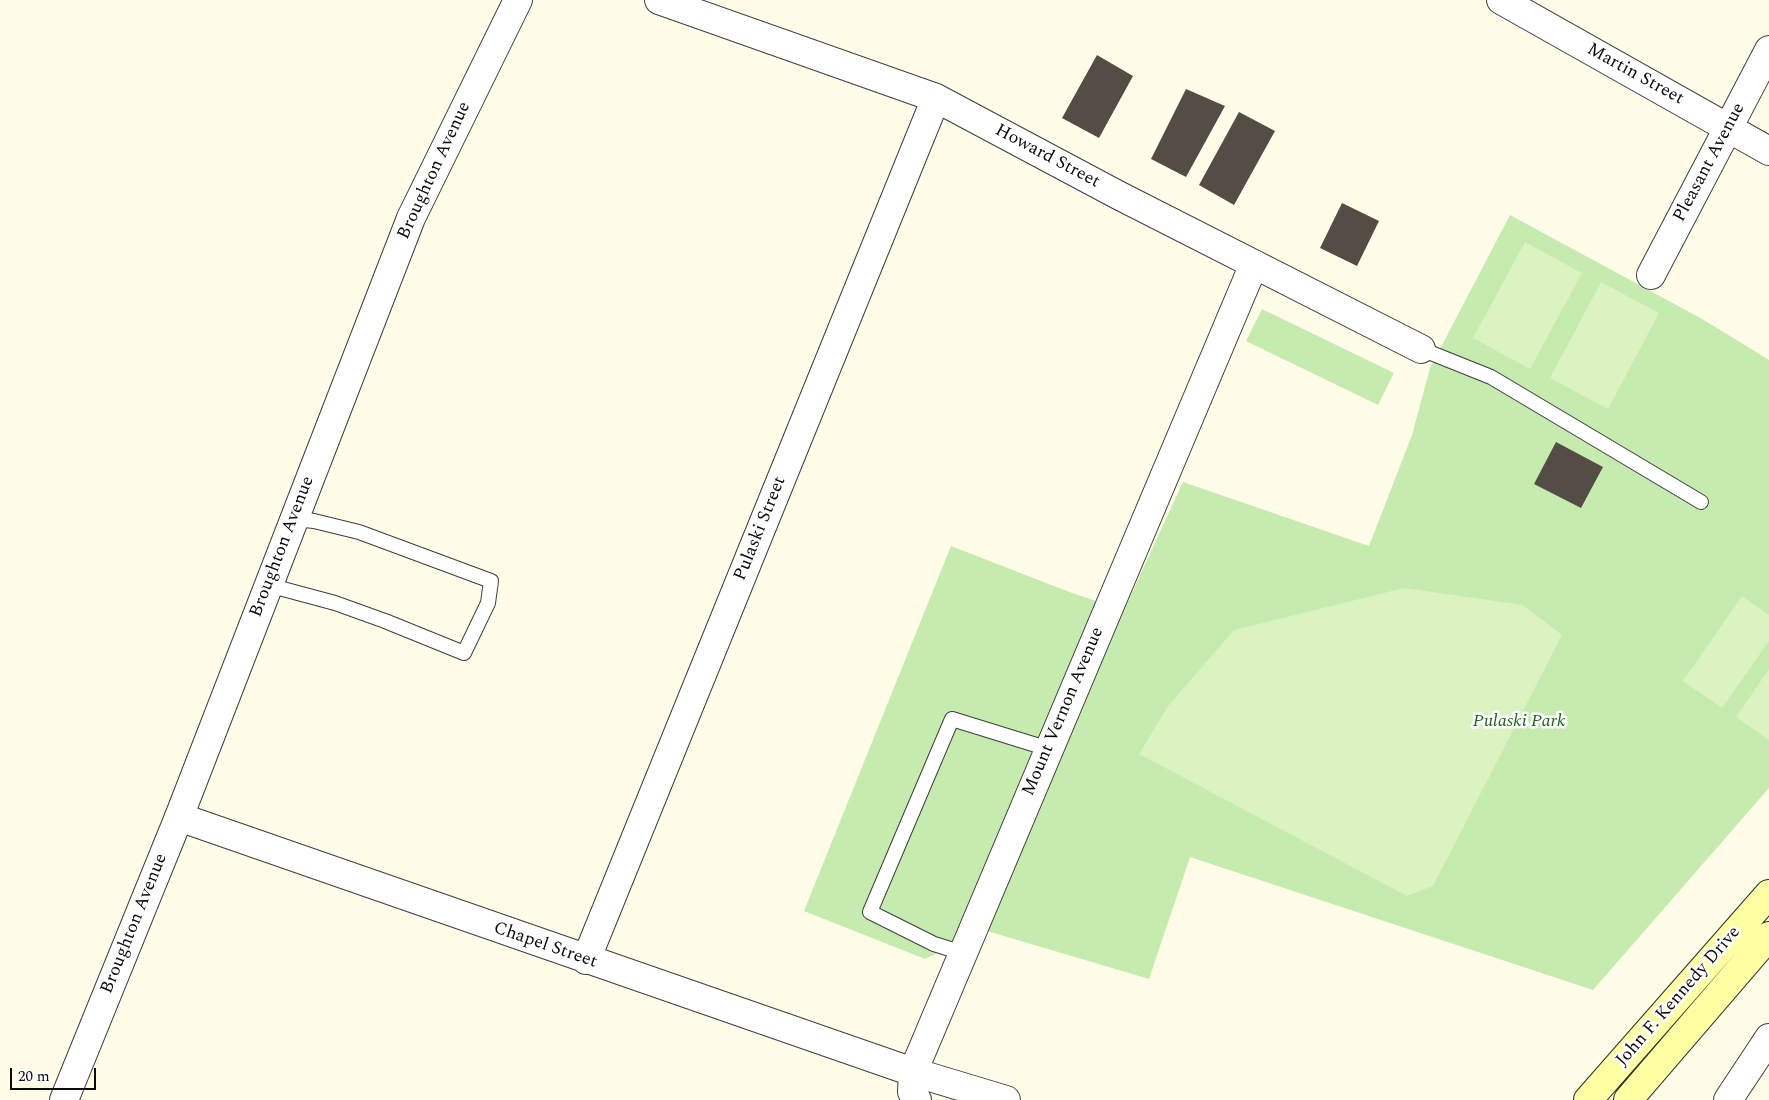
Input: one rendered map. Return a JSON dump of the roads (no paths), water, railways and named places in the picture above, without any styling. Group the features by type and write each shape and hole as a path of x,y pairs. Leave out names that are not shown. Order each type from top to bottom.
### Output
{"main road":[{"name":"John F. Kennedy Drive","path":"1588,1100 1769,894"},
{"name":"John F. Kennedy Drive","path":"1628,1100 1769,936"}],"street":[{"name":"Broughton Avenue","path":"64,1100 178,817 411,218 518,0"},
{"name":"Howard Street","path":"659,0 936,98 1421,349"},
{"name":"Martin Street","path":"1501,0 1769,151"},
{"name":"Pleasant Avenue","path":"1651,275 1769,50"},
{"name":"Pulaski Street","path":"586,960 936,98"},
{"name":"Mount Vernon Avenue","path":"913,1072 1254,264"},
{"name":"Chapel Street","path":"178,817 913,1072"},
{"path":"1728,1100 1769,1038"},
{"path":"917,1100 912,1092 913,1072 1006,1100"}],"lane":[{"path":"1421,349 1491,377 1701,502"},
{"path":"268,585 344,606 464,653 488,603 491,581 359,532 314,521 294,519"},
{"path":"963,953 934,944 870,912 952,719 1048,749"}],"park label":[{"name":"Pulaski Park","path":"1519,722"}]}
